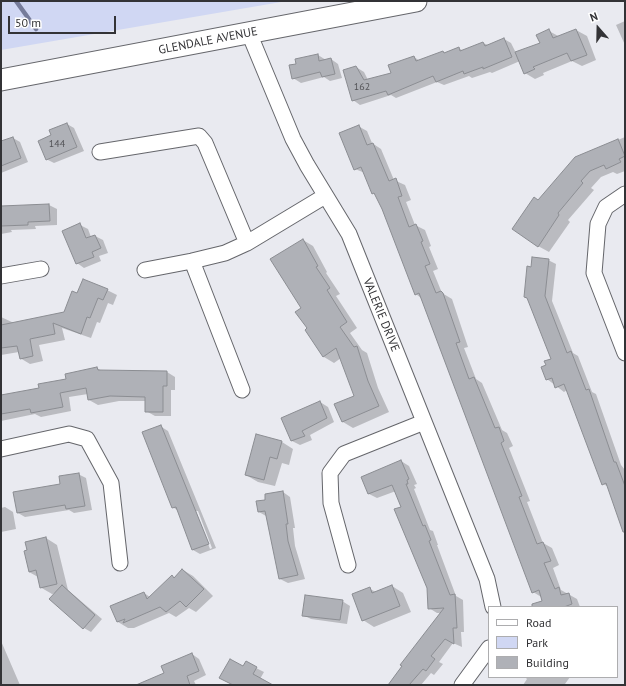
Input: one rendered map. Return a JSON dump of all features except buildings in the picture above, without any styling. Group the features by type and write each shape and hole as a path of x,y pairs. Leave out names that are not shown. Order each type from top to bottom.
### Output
{"main road":[{"name":"GLENDALE AVENUE","path":"1,80 416,1"}],"street":[{"name":"VALERIE DRIVE","path":"249,33 293,139 349,234 486,579 493,606"},
{"path":"100,152 199,136 204,143 247,243"},
{"path":"625,194 606,207 598,224 594,273 625,353"},
{"path":"145,270 225,253 247,243 326,196"},
{"path":"192,261 242,390"},
{"path":"1,276 41,269"},
{"path":"348,566 331,503 330,473 344,454 424,422"},
{"path":"1,449 69,434 87,439 111,483 120,563"},
{"path":"462,685 488,649"}],"green space":[{"path":"1,1 287,1 1,50"}],"waterway":[{"path":"16,1 36,29"}]}
